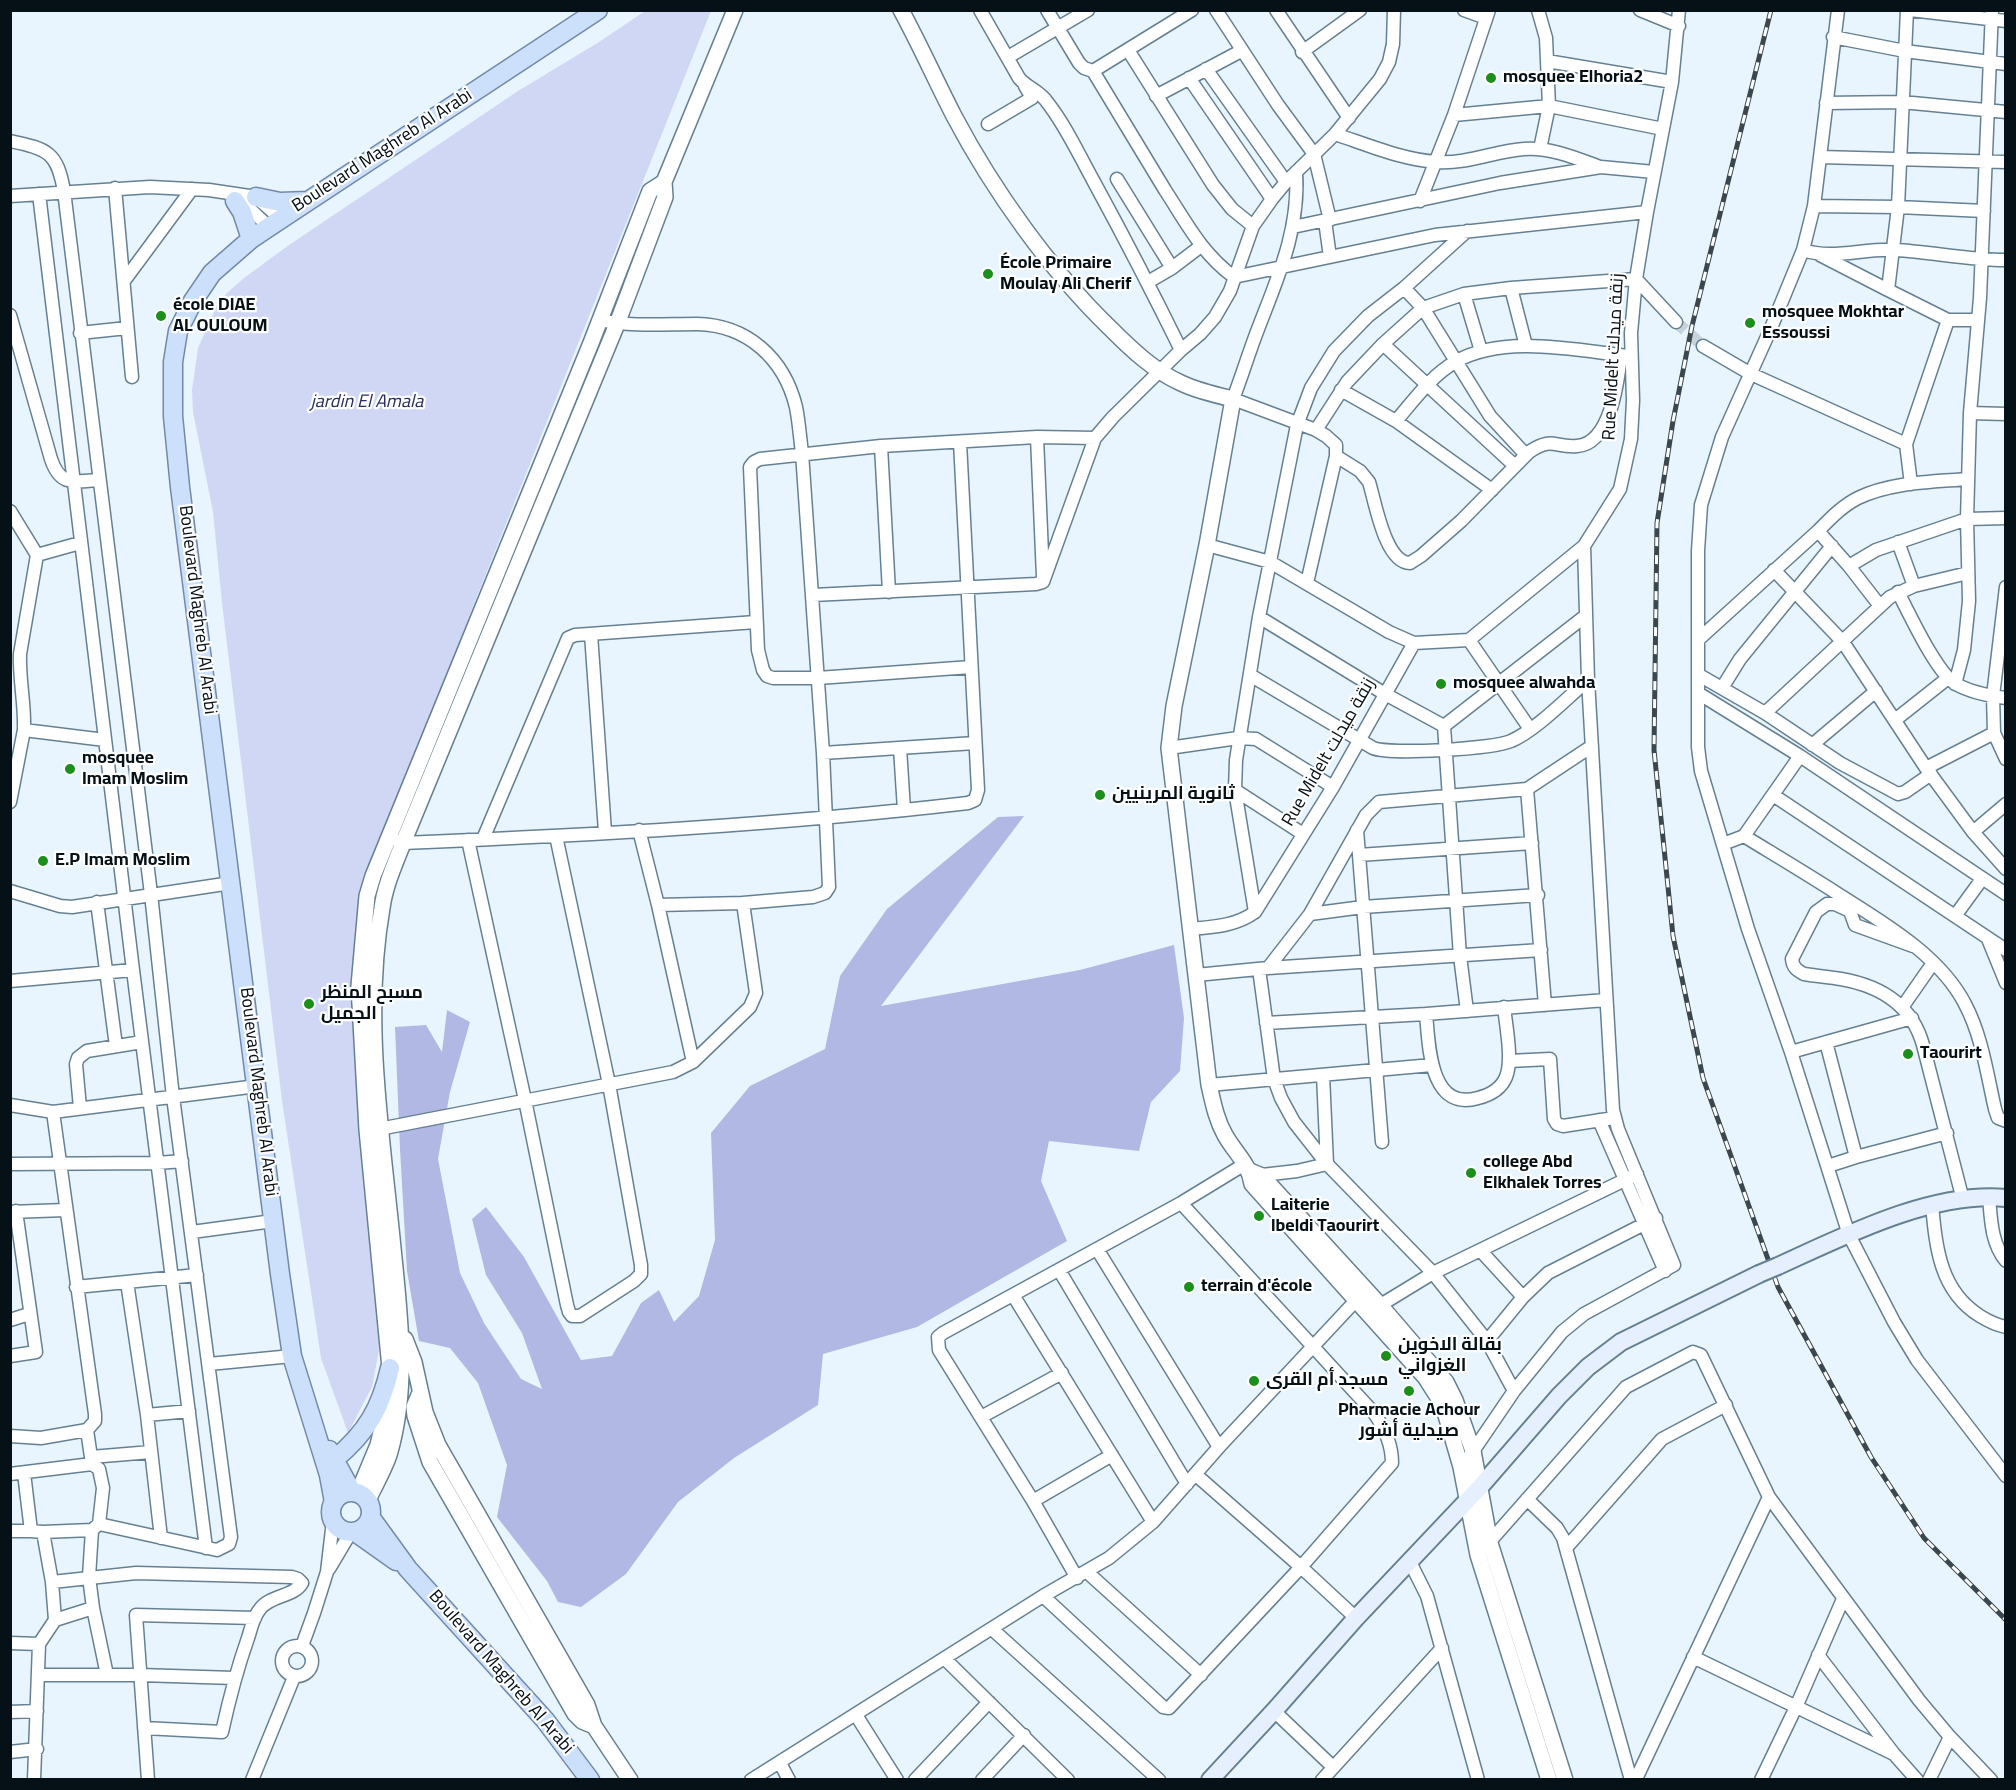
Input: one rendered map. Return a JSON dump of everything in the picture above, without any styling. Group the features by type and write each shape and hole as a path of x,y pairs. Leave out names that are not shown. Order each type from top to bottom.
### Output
{"main road":[{"name":"Boulevard Maghreb Al Arabi","path":"334,1502 329,1475 292,1356 180,487 173,416 172,362 178,331 193,300 212,273 251,239 598,10"},
{"path":"256,197 280,201 309,201"},
{"path":"235,201 251,239"},
{"path":"1210,1779 1356,1618 1480,1487 1559,1396 1611,1349 1628,1338 1759,1274 1849,1235 1932,1205 1997,1198"},
{"path":"335,1459 352,1445 366,1428 385,1389 390,1368"},
{"name":"Boulevard Maghreb Al Arabi","path":"311,1417 335,1459 408,1569 545,1720 590,1779"},
{"path":"342,1494 362,1501 368,1524 353,1532 339,1528 333,1521 331,1511 334,1502 342,1494"},
{"name":"Boulevard Maghreb Al Arabi","path":"353,1532 408,1569"}],"street":[{"path":"362,1501 387,1407 390,1368 374,1130 375,960 382,905 403,843 617,324 665,197 664,182 735,10"},
{"path":"902,10 955,118 994,183 1042,252 1094,312 1142,358 1160,372 1180,383 1233,399 1297,425 1316,430 1336,445 1336,456 1307,583"},
{"path":"980,10 1032,98 988,124"},
{"path":"1047,10 1079,63 1084,68 1093,71 1201,246 1218,265 1234,277"},
{"path":"1008,57 1088,10"},
{"path":"1093,71 1192,10"},
{"path":"1216,10 1241,51 1314,154 1327,220 1330,257"},
{"path":"1302,52 1360,10"},
{"path":"1043,582 1095,438 1113,417 1215,317 1226,300 1253,226 1286,182 1335,134 1380,79 1389,62 1393,44 1394,10"},
{"path":"1420,201 1454,115 1487,14 1464,10"},
{"path":"1538,10 1546,38 1549,106 1540,149"},
{"path":"1640,10 1679,26"},
{"name":"Rue Midelt زنقة ميدلت","path":"1468,640 1584,546 1612,503 1624,477 1633,419 1626,356 1647,212 1672,82 1679,10"},
{"path":"1838,10 1814,206 1803,250 1722,437 1701,505 1698,551 1698,747 1701,771 1748,929 1791,1052 1849,1235 1894,1322 1917,1360 2006,1476"},
{"path":"1888,290 1898,207 1908,10 1992,15 2006,21"},
{"path":"1281,12 1302,52 1349,118"},
{"path":"1895,720 1952,681 1964,650 1967,627 1970,413 1982,260 1992,15"},
{"path":"1833,37 1905,51 2006,64"},
{"path":"1128,50 1213,185 1232,209 1253,226"},
{"path":"1156,96 1241,51"},
{"path":"1547,61 1672,82"},
{"path":"1206,69 1286,182"},
{"path":"1189,78 1272,199"},
{"path":"1026,86 1041,94 1053,110 1148,282 1181,350"},
{"path":"1826,103 1902,102 2006,112"},
{"path":"1454,115 1549,106 1663,129"},
{"path":"1335,134 1404,155 1437,162 1474,160 1524,149 1540,149 1569,155 1601,167"},
{"path":"10,141 37,147 52,157 58,165 64,191 151,894 173,1097 231,1537 229,1544 223,1549 206,1548 96,1527 10,1531"},
{"path":"1820,158 2006,162"},
{"path":"1293,227 1500,183 1601,167 1654,172"},
{"path":"1296,172 1293,227 1283,265 1233,399 1207,545 1174,706 1169,748 1209,1085 1215,1113 1224,1133 1252,1174 1374,1309 1446,1382 1455,1400 1473,1451 1490,1543 1565,1779"},
{"path":"1117,179 1172,268"},
{"path":"362,1501 388,1455 398,1410 402,1355 360,1017 361,948 367,896 388,837 600,320 650,191 664,182"},
{"path":"115,188 132,377"},
{"path":"10,196 115,188 217,191 256,197 275,223"},
{"path":"124,281 192,189"},
{"path":"217,191 275,223"},
{"path":"39,194 132,969 206,1548"},
{"path":"1814,206 1984,211"},
{"path":"1234,277 1427,236 1647,212"},
{"path":"1191,929 1229,925 1248,918 1255,912 1235,790 1238,738 1297,425 1311,388 1334,351 1368,316 1404,288 1467,231"},
{"path":"1148,282 1172,268 1201,246"},
{"path":"1803,250 1819,255 1948,321 1978,321"},
{"path":"1819,255 1893,250 1982,260 2006,260"},
{"path":"1316,430 1341,390 1383,344 1423,308 1464,294 1511,288 1636,279 1676,322"},
{"path":"1404,288 1423,308 1490,416 1526,455"},
{"path":"1511,288 1526,346"},
{"path":"1464,294 1480,351"},
{"path":"10,315 57,474 73,482 98,480"},
{"path":"600,320 617,324 698,324 733,330 748,338 769,355 786,382 796,407 802,453 823,753 829,887 825,893 813,897 743,903 658,905"},
{"path":"1911,484 1905,444 1948,321"},
{"path":"80,333 127,328"},
{"path":"1383,344 1515,466"},
{"path":"1336,456 1366,477 1369,482 1386,538 1397,558 1406,563 1415,561 1461,521 1526,455 1540,444 1581,446 1594,437 1610,413 1626,356 1526,346 1480,351 1455,362 1427,385 1396,421"},
{"path":"1703,346 1751,374 1905,444"},
{"path":"1341,390 1396,421 1492,490"},
{"path":"1970,413 2006,414"},
{"path":"552,437 568,444"},
{"path":"971,667 818,678 767,676 759,656 756,622 750,467 757,460 802,453 881,446 1037,437 1095,438"},
{"path":"1037,437 1043,582"},
{"path":"388,837 403,843 556,836 826,818 968,803 975,800 978,790 960,442"},
{"path":"881,446 889,592"},
{"path":"1699,639 1845,506 1859,498 1911,484 1968,479"},
{"path":"10,511 37,555 20,654 19,669 25,705 24,729 10,802"},
{"path":"1849,566 1876,550 1967,519 2006,518"},
{"path":"1818,531 1880,606"},
{"path":"1898,542 1914,586"},
{"path":"37,555 80,543"},
{"path":"1207,545 1270,562 1389,632 1413,643 1468,640 1530,729"},
{"path":"1461,1467 1514,1391 1570,1324 1584,1314 1672,1268 1674,1262 1614,1118 1584,618 1584,546"},
{"path":"1722,688 1740,659 1832,546"},
{"path":"1774,570 1797,591 1843,642 1928,771 1973,832 2006,869"},
{"path":"1765,713 1898,592 1968,573"},
{"path":"813,595 967,589 1043,582"},
{"path":"2006,587 1999,697 1994,734 2006,759"},
{"path":"1898,592 1929,650 1952,681 1999,697"},
{"path":"1259,617 1385,694 1444,726"},
{"path":"1444,726 1584,618"},
{"path":"483,839 568,638 575,635 756,622"},
{"path":"591,634 605,832"},
{"name":"Rue Midelt زنقة ميدلت","path":"1255,912 1333,788 1399,673 1413,643"},
{"path":"1250,675 1372,748 1384,751 1446,749 1510,742 1530,729 1588,680"},
{"path":"1699,675 1765,713 1840,763 1898,794 1905,792 1928,771 1994,734"},
{"path":"1812,745 1876,691"},
{"path":"1698,693 1800,756 2006,894"},
{"path":"1444,726 1460,956 1467,1011"},
{"path":"24,729 105,740"},
{"path":"1169,748 1238,738 1256,739 1333,788"},
{"path":"823,753 975,742"},
{"path":"1514,1391 1487,1341 1433,1273 1327,1164 1294,1122 1281,1098 1274,1078 1266,1023 1264,969 1310,914 1366,815 1379,802 1527,789 1592,746"},
{"path":"900,748 904,810"},
{"path":"1723,844 1744,836 1800,756"},
{"path":"1527,789 1538,895 1545,1005"},
{"path":"1235,790 1303,834"},
{"path":"1773,795 2006,950"},
{"path":"1973,832 2006,804"},
{"path":"639,830 693,1062"},
{"path":"1357,830 1382,1142"},
{"path":"468,840 567,1305 572,1316 580,1316 634,1281 640,1274 641,1265 609,1084 556,836"},
{"path":"1744,836 1894,929 1953,984 1965,1004 1982,1048 1998,1118 2006,1121"},
{"path":"1359,855 1533,843"},
{"path":"1955,916 1982,879"},
{"path":"10,891 60,906 72,907 125,897 231,883"},
{"path":"1310,914 1363,907 1538,895"},
{"path":"97,902 116,1046"},
{"path":"374,1130 673,1072 693,1062 750,1007 756,993 743,903"},
{"path":"1913,946 1855,926 1850,911 1835,904 1827,904 1816,912 1792,959 1794,967 1804,974 1859,983 1892,998 1903,1006 1912,1018 1919,1030 1963,1200"},
{"path":"1987,938 2006,983"},
{"path":"1196,975 1541,951"},
{"path":"1903,1006 1932,963"},
{"path":"10,981 132,969"},
{"path":"1266,1023 1426,1014 1606,1000"},
{"path":"1426,1014 1432,1065 1438,1083 1459,1099 1473,1100 1490,1095 1500,1087 1507,1076 1509,1061 1504,1007"},
{"path":"1791,1052 1912,1018"},
{"path":"80,1108 76,1064 78,1058 87,1051 142,1042"},
{"path":"1826,1042 1856,1157"},
{"path":"1509,1061 1550,1059 1554,1119 1557,1124 1563,1126 1614,1118"},
{"path":"1209,1085 1432,1065"},
{"path":"1323,1075 1327,1164"},
{"path":"10,1105 53,1112 257,1086"},
{"path":"10,1436 41,1438 87,1430 95,1421 53,1112"},
{"path":"1599,1120 1665,1271"},
{"path":"1828,1166 1947,1133"},
{"path":"10,1164 182,1161"},
{"path":"1201,1675 1082,1575 939,1350 938,1337 1181,1203 1252,1174 1297,1171 1327,1164"},
{"path":"1374,1309 1433,1273 1637,1174"},
{"path":"1997,1198 1992,1227 1997,1245 2006,1260"},
{"path":"1043,1596 1163,1707 1169,1708 1301,1567 1392,1463 1388,1439 1381,1423 1181,1203"},
{"path":"1932,1205 1936,1248 1944,1274 1954,1293 1970,1310 1989,1322 2006,1327"},
{"path":"10,1356 36,1352 14,1211 65,1210"},
{"path":"1487,1341 1523,1297 1548,1273 1656,1218"},
{"path":"192,1232 273,1221"},
{"path":"1097,1249 1219,1447"},
{"path":"1480,1250 1523,1297"},
{"path":"1059,1270 1191,1479 1301,1567 1356,1618"},
{"path":"76,1287 197,1275"},
{"path":"128,1282 147,1415 161,1538"},
{"path":"1013,1295 1153,1522"},
{"path":"751,1779 1127,1545 1153,1522 1219,1447 1361,1295"},
{"path":"1374,1309 1436,1392 1443,1405 1461,1467 1478,1555 1549,1779"},
{"path":"10,1320 29,1314"},
{"path":"401,1333 414,1362 419,1393 445,1457 587,1705 594,1726 630,1779"},
{"path":"1478,1555 1626,1387 1693,1352 1701,1355 1769,1497 1887,1659 1950,1737 1991,1779"},
{"path":"209,1364 292,1356"},
{"path":"981,1417 1062,1373"},
{"path":"1566,1548 1662,1439 1726,1405"},
{"path":"147,1415 189,1411"},
{"path":"87,1430 91,1460 102,1474 103,1500 96,1527 89,1577 106,1675"},
{"path":"10,1474 151,1452"},
{"path":"1033,1501 1112,1455"},
{"path":"24,1473 37,1531 52,1582 56,1620"},
{"path":"1635,1779 1769,1497"},
{"path":"1527,1499 1561,1532 1635,1779"},
{"path":"302,1647 327,1572 333,1521"},
{"path":"327,1572 353,1532"},
{"path":"1410,1562 1427,1596 1478,1779"},
{"path":"52,1582 167,1572 298,1579 302,1583 299,1588 270,1600 260,1607 234,1678 222,1732 144,1728"},
{"path":"1761,1779 1796,1707 1843,1599"},
{"path":"34,1779 37,1749 39,1644 56,1620 93,1608"},
{"path":"148,1779 136,1615 255,1618"},
{"path":"992,1629 1159,1779"},
{"path":"10,1643 39,1644"},
{"path":"297,1646 310,1654 312,1665 306,1674 294,1677 285,1672 281,1663 287,1649 297,1646"},
{"path":"1322,1779 1442,1648"},
{"path":"1818,1655 1894,1754 1917,1779"},
{"path":"1693,1657 1894,1754"},
{"path":"945,1659 1068,1779"},
{"path":"38,1675 234,1678"},
{"path":"252,1779 294,1677"},
{"path":"915,1779 989,1702"},
{"path":"1274,1711 1333,1767"},
{"path":"10,1712 37,1712"},
{"path":"856,1715 897,1779"},
{"path":"982,1779 1024,1735"},
{"path":"1929,1779 1950,1737"},
{"path":"10,1752 37,1749"},
{"path":"780,1763 789,1779"}],"green space":[{"name":"jardin El Amala","path":"645,11 711,11 474,604 382,846 356,980 380,1290 380,1345 372,1387 348,1433 321,1358 282,1101 213,512 193,412 192,390 198,348 217,305 244,278 289,245 518,91"}],"shaded area":[{"path":"1024,816 881,1006 1080,970 1174,945 1184,1018 1180,1071 1151,1102 1139,1151 1049,1141 1041,1181 1067,1241 917,1327 823,1354 818,1405 734,1458 678,1502 626,1574 581,1607 558,1602 547,1581 497,1517 507,1465 478,1383 450,1348 419,1341 407,1271 395,1027 426,1025 442,1052 447,1010 470,1022 450,1092 438,1159 460,1273 484,1323 521,1379 542,1389 522,1333 486,1275 472,1219 486,1207 524,1257 581,1360 612,1356 641,1303 659,1290 674,1322 699,1296 715,1240 711,1133 750,1086 825,1049 840,976 887,909 998,817"}],"tunnel":[{"path":"1676,322 1703,346"}],"railway":[{"path":"1771,10 1692,326 1673,421 1657,523 1654,750 1673,936 1703,1078 1778,1287 1871,1457 1924,1538 2006,1620"}],"place":[{"name":"mosquee Elhoria2","path":"1491,78"},
{"name":"École Primaire Moulay Ali Cherif","path":"988,274"},
{"name":"école DIAE AL OULOUM","path":"161,316"},
{"name":"mosquee Mokhtar Essoussi","path":"1750,323"},
{"name":"mosquee alwahda","path":"1441,684"},
{"name":"mosquee Imam Moslim","path":"70,769"},
{"name":"ثانوية المرينيين","path":"1100,795"},
{"name":"E.P Imam Moslim","path":"43,861"},
{"name":"مسبح المنظر الجميل","path":"309,1004"},
{"name":"Taourirt","path":"1908,1054"},
{"name":"college Abd Elkhalek Torres","path":"1471,1173"},
{"name":"Laiterie lbeldi Taourirt","path":"1259,1216"},
{"name":"terrain d'école","path":"1189,1287"},
{"name":"بقالة الاخوين الغزواني","path":"1386,1356"},
{"name":"مسجد أم القرى","path":"1254,1381"},
{"name":"Pharmacie Achour صيدلية أشور","path":"1409,1391"}]}
